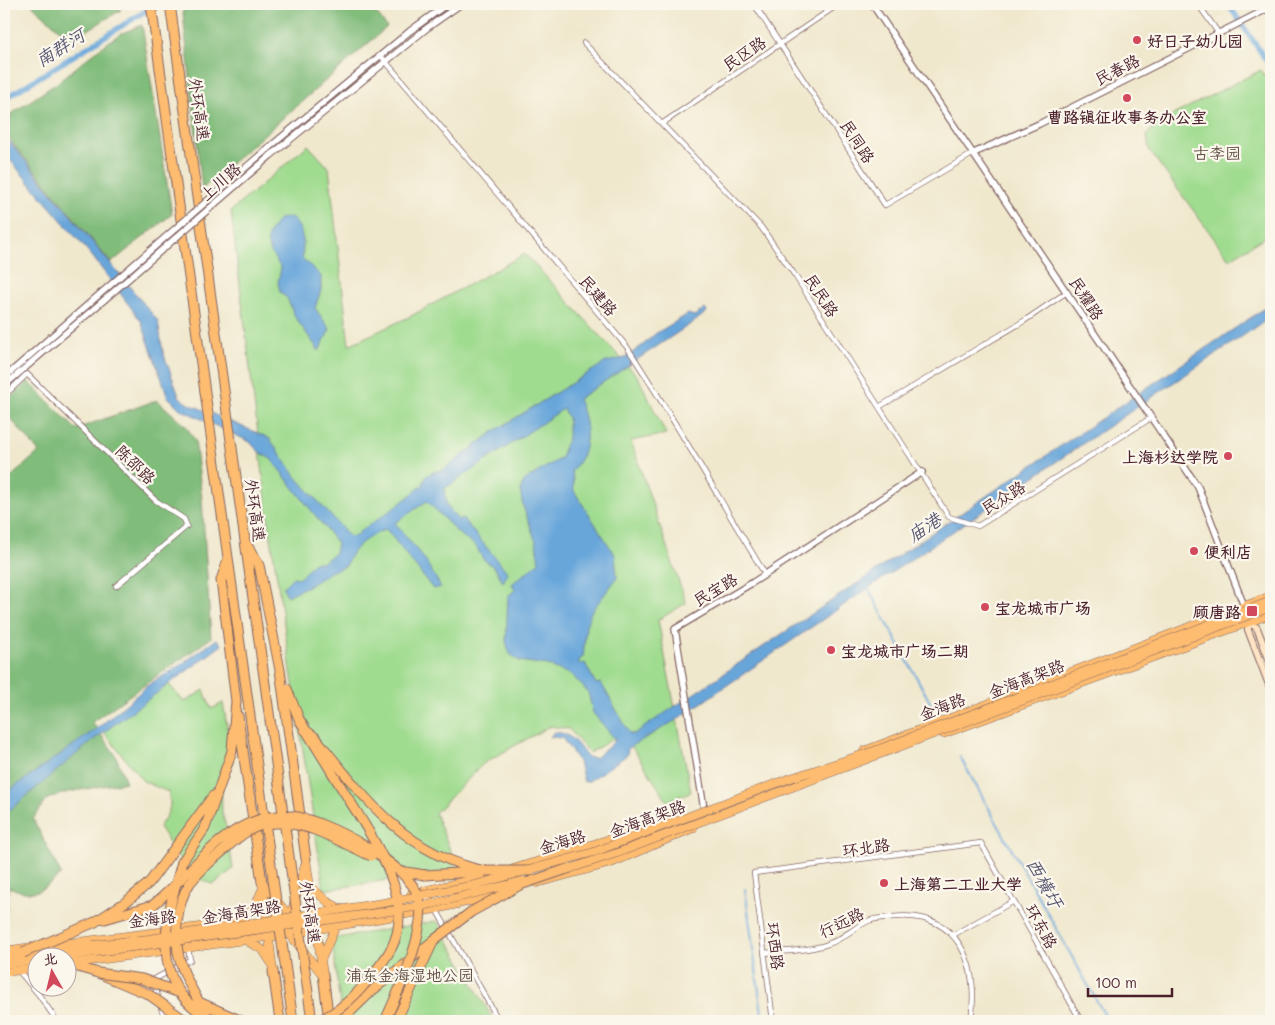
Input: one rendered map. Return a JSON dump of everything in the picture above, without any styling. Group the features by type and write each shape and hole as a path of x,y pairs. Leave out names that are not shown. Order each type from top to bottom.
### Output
{"highway":[{"name":"外环高速","path":"152,4 293,1021"},
{"name":"外环高速","path":"170,4 312,1021"},
{"path":"245,543 259,565 280,670 306,858"},
{"path":"216,1021 192,1007 174,984 169,972 166,954 168,910 182,862 205,828 232,751 236,712 221,580 228,558"},
{"path":"280,670 293,706 305,730 378,847 392,873 398,906 398,920 392,946 373,974 344,1006 317,1021"},
{"path":"236,712 239,720 262,886"},
{"path":"305,730 316,738 374,808 400,832 425,850 462,867 485,871"},
{"path":"95,922 127,901 149,883 219,788"},
{"path":"23,953 95,922 153,905 236,828 273,816 307,820 355,841 388,862 411,882 419,900 419,929 413,953 385,1021"},
{"path":"210,1021 180,962 178,917 183,896 189,884 203,868 242,833 255,827 276,822 308,827 394,869 408,873 445,876 485,871 530,871"},
{"path":"337,1021 347,1016 373,990 471,912 520,886 570,868"},
{"path":"396,1021 434,940"},
{"path":"78,967 98,973 148,994 186,1021"},
{"path":"272,967 280,1021"},
{"path":"98,973 157,983 242,1021"},
{"path":"323,974 329,1021"}],"main road":[{"name":"金海路","path":"4,951 341,909 476,879 567,854 704,810 1271,596"},
{"name":"金海高架路","path":"4,956 158,938 383,904 475,885 530,871 656,830 788,780 877,750 1271,601"},
{"name":"民耀路","path":"1244,606 1249,622"},
{"name":"金海高架路","path":"78,955 384,912 469,895 570,868 617,853 1271,607"},
{"name":"金海路","path":"78,963 289,934 436,909 611,862 747,805 1271,614"},
{"path":"1271,664 1257,628 1249,622 1248,630 1271,690"},
{"path":"306,858 311,887 310,912 316,929 323,974"},
{"path":"270,936 283,925 293,907 306,858"},
{"path":"262,886 296,923 307,930"},
{"path":"262,886 270,936 272,967"},
{"path":"230,923 246,918 254,909 262,886"},
{"path":"311,887 328,902 341,909"},
{"path":"272,967 296,923 310,912"},
{"path":"267,918 283,925 323,974"},
{"path":"321,960 336,926"},
{"path":"243,940 263,950 272,967"},
{"path":"4,964 28,961"},
{"path":"4,972 28,969"}],"street":[{"name":"上川路","path":"4,378 266,150 410,31 447,4"},
{"name":"上川路","path":"4,386 270,156 461,4"},
{"name":"民同路","path":"754,4 885,206 974,153"},
{"name":"民区路","path":"663,123 839,4"},
{"name":"民耀路","path":"872,4 1198,487 1244,606"},
{"path":"1198,4 1219,34"},
{"name":"民春路","path":"974,153 1039,124 1271,7"},
{"name":"民民路","path":"584,43 761,227 794,274 880,407"},
{"name":"民建路","path":"381,56 627,347 662,400 765,574"},
{"path":"880,407 1067,292"},
{"name":"陈邵路","path":"4,396 27,374 155,500 184,519 187,526 116,586"},
{"name":"民众路","path":"880,407 949,517 978,526 1151,418"},
{"name":"民宝路","path":"704,810 687,694 675,629 765,574 922,472"},
{"name":"环北路","path":"754,873 981,843"},
{"name":"环东路","path":"981,843 1081,1021"},
{"name":"环西路","path":"754,873 773,1021"},
{"path":"953,935 1014,901"},
{"path":"436,909 499,1021"},
{"name":"行远路","path":"764,953 822,946 837,940 871,920 909,916 934,922 953,935 961,947 973,977 971,1021"},
{"path":"166,1021 153,980 190,960 188,947"},
{"path":"18,970 57,1021"}],"green space":[{"path":"31,4 114,4 121,10 71,40"},
{"path":"182,4 369,4 387,27 202,189"},
{"path":"142,25 172,214 111,263 13,144 5,131 11,114 57,83 120,34"},
{"name":"古李园","path":"1261,70 1271,86 1271,233 1229,259 1149,150 1147,135 1157,123"},
{"path":"308,145 329,168 349,345 411,316 525,254 638,377 666,434 631,441 686,603 658,620 691,792 667,801 623,733 589,753 569,729 550,726 484,763 435,813 458,869 324,890 269,525 231,211"},
{"path":"28,381 76,429 157,400 186,426 195,440 202,499 211,638 92,722 115,754 126,782 68,792 47,799 33,819 61,874 37,891 25,892 9,887 7,911 4,912 4,483 39,452 4,411 4,403"},
{"path":"168,683 184,702 204,690 211,709 223,703 233,763 221,770 222,813 227,830 233,869 214,884 196,877 189,870 159,827 169,810 168,792 143,781 103,731"},
{"name":"浦东金海湿地公园","path":"437,921 494,1021 342,1021 332,939"}],"water":[{"path":"4,135 158,321 163,352 179,396 185,402 269,438 298,479 350,537 359,535 359,532 397,506 423,485 426,476 443,470 496,430 606,362 625,358 655,334 688,314 694,316 705,309 707,312 695,321 578,399 586,427 586,436 583,454 572,470 574,491 615,555 617,578 591,612 586,626 583,657 579,660 579,665 585,663 596,684 601,683 630,734 634,734 1271,304 1271,317 678,719 628,748 627,755 589,781 584,782 579,762 562,738 550,737 554,732 565,734 574,740 587,757 595,758 613,743 615,739 593,713 588,692 572,675 547,665 519,661 509,653 506,641 508,596 515,590 512,584 539,562 536,542 523,506 520,490 525,480 561,458 568,437 568,418 563,409 444,489 447,506 458,520 462,518 508,573 503,582 495,568 483,559 476,546 458,533 427,501 395,523 425,560 441,587 433,589 386,529 357,547 346,566 330,572 312,584 287,596 283,587 293,577 300,578 314,562 323,562 335,553 337,543 271,459 258,451 250,442 180,409 168,397 141,321 92,256 4,153"},
{"path":"291,217 301,231 302,258 321,276 321,290 315,308 330,329 319,351 295,317 287,298 280,292 278,282 281,268 269,249 268,238 273,227 279,219"},
{"path":"217,639 222,645 92,741 4,815 4,794 99,727 152,682 170,672"}],"waterway":[{"name":"南群河","path":"4,99 157,4"},
{"path":"1228,4 1271,67"},
{"path":"868,588 931,704"},
{"name":"西横圩","path":"960,757 1108,1021"},
{"path":"745,889 763,1021"}],"place":[{"name":"好日子幼儿园","path":"1137,40"},
{"name":"曹路镇征收事务办公室","path":"1127,98"},
{"name":"上海杉达学院","path":"1228,456"},
{"name":"便利店","path":"1194,551"},
{"name":"宝龙城市广场","path":"985,607"},
{"name":"顾唐路","path":"1252,611"},
{"name":"宝龙城市广场二期","path":"831,650"},
{"name":"上海第二工业大学","path":"884,883"}],"water label":[{"name":"庙港","path":"924,527"}]}
